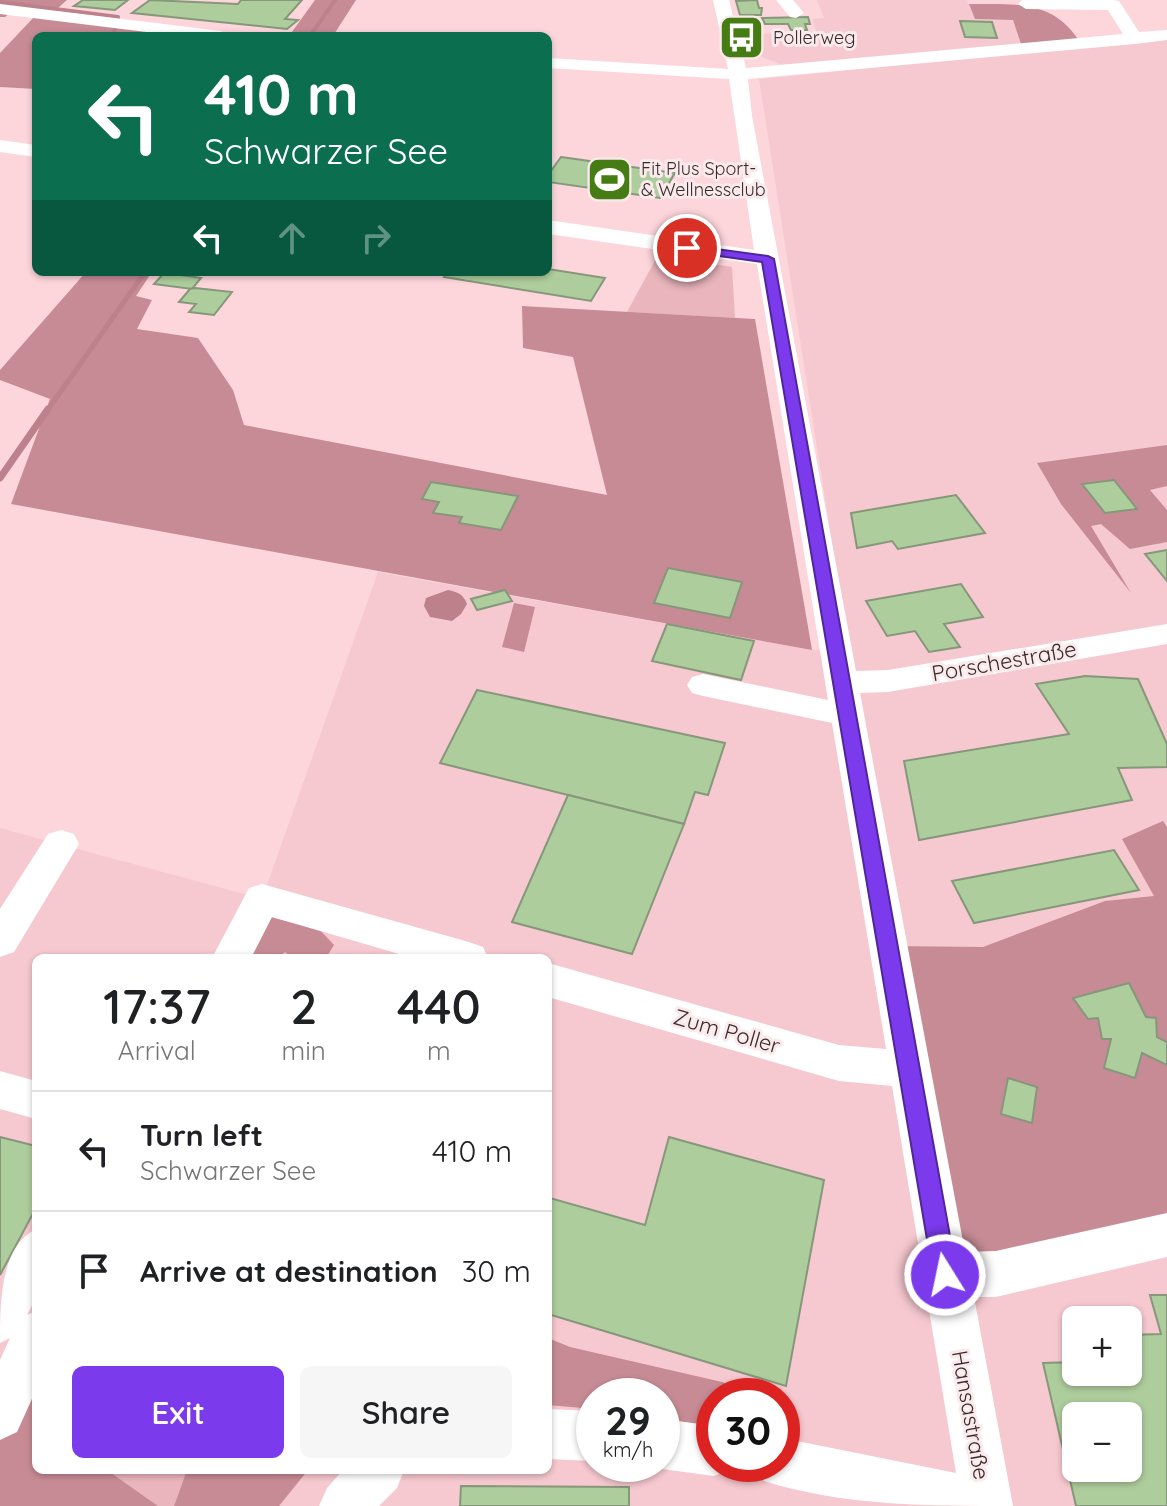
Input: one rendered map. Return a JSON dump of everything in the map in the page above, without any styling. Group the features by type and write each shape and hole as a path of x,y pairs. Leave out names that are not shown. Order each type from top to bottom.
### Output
{"street":[{"name":"Hansastraße","path":"721,0 738,74 742,116 908,1069 987,1503"},
{"path":"1026,4 1110,2 1135,39"},
{"path":"122,7 113,15 179,22 164,31"},
{"path":"0,9 175,32"},
{"path":"552,63 696,74 738,74 1167,35"},
{"path":"0,146 32,150"},
{"path":"552,228 768,259"},
{"name":"Porschestraße","path":"703,685 821,711 844,697 888,681 1167,634"},
{"path":"0,941 61,844"},
{"path":"233,954 262,899 455,954"},
{"name":"Zum Poller","path":"552,981 839,1063 908,1069"},
{"path":"0,1090 32,1099"},
{"path":"945,1275 996,1274 1167,1235"},
{"path":"0,1415 32,1268"},
{"path":"552,1434 576,1435"},
{"path":"800,1467 947,1498 987,1503"},
{"path":"345,1506 375,1474"}],"shaded area":[{"path":"0,0 67,0 50,15 188,32 32,32 32,89 0,87 0,53 36,15 12,11 0,17"},
{"path":"315,0 356,0 336,32 292,32"},
{"path":"817,0 967,0 975,19 1013,20 1022,46 782,65 757,55 748,34 817,33 812,19 824,18"},
{"path":"969,4 1019,5 1047,12 1071,30 1081,44 1023,50 1013,20 975,19"},
{"path":"1167,39 1167,1506 0,1506 0,828 262,899 378,572 812,650 849,651 759,79"},
{"path":"658,255 732,267 735,318 627,312"},
{"path":"82,276 149,276 136,296 152,300 137,329 198,338 233,390 244,425 607,495 573,357 523,348 522,306 755,319 812,650 11,504 50,399 0,380 0,370"},
{"path":"1167,445 1167,486 1150,490 1167,510 1167,542 1130,549 1101,524 1091,526 1131,593 1061,504 1037,463"},
{"path":"448,590 460,594 467,604 461,614 452,621 430,617 424,606 426,598"},
{"path":"514,603 535,607 524,652 502,647"},
{"path":"1163,821 1167,827 1167,1235 945,1275 887,946 983,947 1105,901 1154,896 1122,839"},
{"path":"242,910 319,929 334,945 328,954 218,954"},
{"path":"552,1340 570,1347 705,1378 696,1378 696,1424 680,1421 680,1378 576,1378 576,1407 552,1405"},
{"path":"32,1344 32,1474 113,1474 158,1506 0,1506 0,1415"},
{"path":"113,1474 186,1474 174,1506 158,1506"},
{"path":"186,1474 305,1474 279,1506 174,1506"}],"building":[{"path":"83,0 128,0 115,10 74,6"},
{"path":"150,0 238,4 241,0 302,0 285,19 298,20 287,29 132,13"},
{"path":"757,0 759,8 762,8 761,15 740,15 736,1"},
{"path":"808,17 810,24 805,24 807,30 791,30 788,24 765,24 762,18"},
{"path":"960,21 992,22 997,38 965,37"},
{"name":"Fit Plus Sport- & Wellnessclub","path":"561,157 675,173 660,198 552,183 552,169"},
{"path":"552,270 605,278 591,301 444,277 552,276"},
{"path":"161,276 201,278 192,289 154,284"},
{"path":"190,289 232,292 214,315 189,312 196,304 179,302"},
{"path":"1114,480 1137,509 1105,513 1082,484"},
{"path":"431,482 518,496 501,530 459,523 462,517 433,513 439,502 422,499"},
{"path":"956,495 985,533 898,549 892,541 857,548 851,513"},
{"path":"1167,550 1167,581 1145,554"},
{"path":"668,568 742,582 730,618 654,603"},
{"path":"961,584 983,617 944,624 960,647 929,652 915,631 887,636 866,601"},
{"path":"505,590 512,601 477,610 471,599"},
{"path":"667,624 754,641 741,680 652,661"},
{"path":"1085,676 1138,679 1167,744 1167,767 1118,768 1132,800 919,840 904,761 1069,734 1036,684"},
{"path":"477,690 725,743 708,795 695,792 684,824 440,763"},
{"path":"568,795 684,824 632,954 512,922"},
{"path":"1114,850 1139,890 974,923 952,881"},
{"path":"1129,983 1146,1017 1156,1018 1157,1037 1167,1042 1167,1065 1142,1053 1135,1078 1104,1068 1111,1039 1102,1039 1098,1018 1088,1019 1073,998"},
{"path":"1008,1078 1037,1087 1032,1123 1001,1114"},
{"path":"0,1137 32,1145 32,1215 0,1275"},
{"path":"669,1137 824,1180 787,1378 760,1378 552,1315 552,1199 645,1225"},
{"path":"1150,1295 1167,1295 1167,1506 1076,1506 1070,1482 1142,1482 1142,1402 1062,1402 1062,1445 1043,1363 1062,1362 1062,1386 1142,1386 1142,1335 1161,1334"},
{"path":"461,1486 629,1487 629,1506 460,1506"}],"waterway":[{"path":"313,32 335,0"},
{"path":"0,2 118,17 114,32"},
{"path":"47,411 142,276"},
{"path":"0,478 48,409"}],"place":[{"name":"Pollerweg","path":"742,38"},
{"name":"Fit Plus Sport- & Wellnessclub","path":"610,179"}],"route":[{"path":"687,248 768,259 945,1275"}]}
